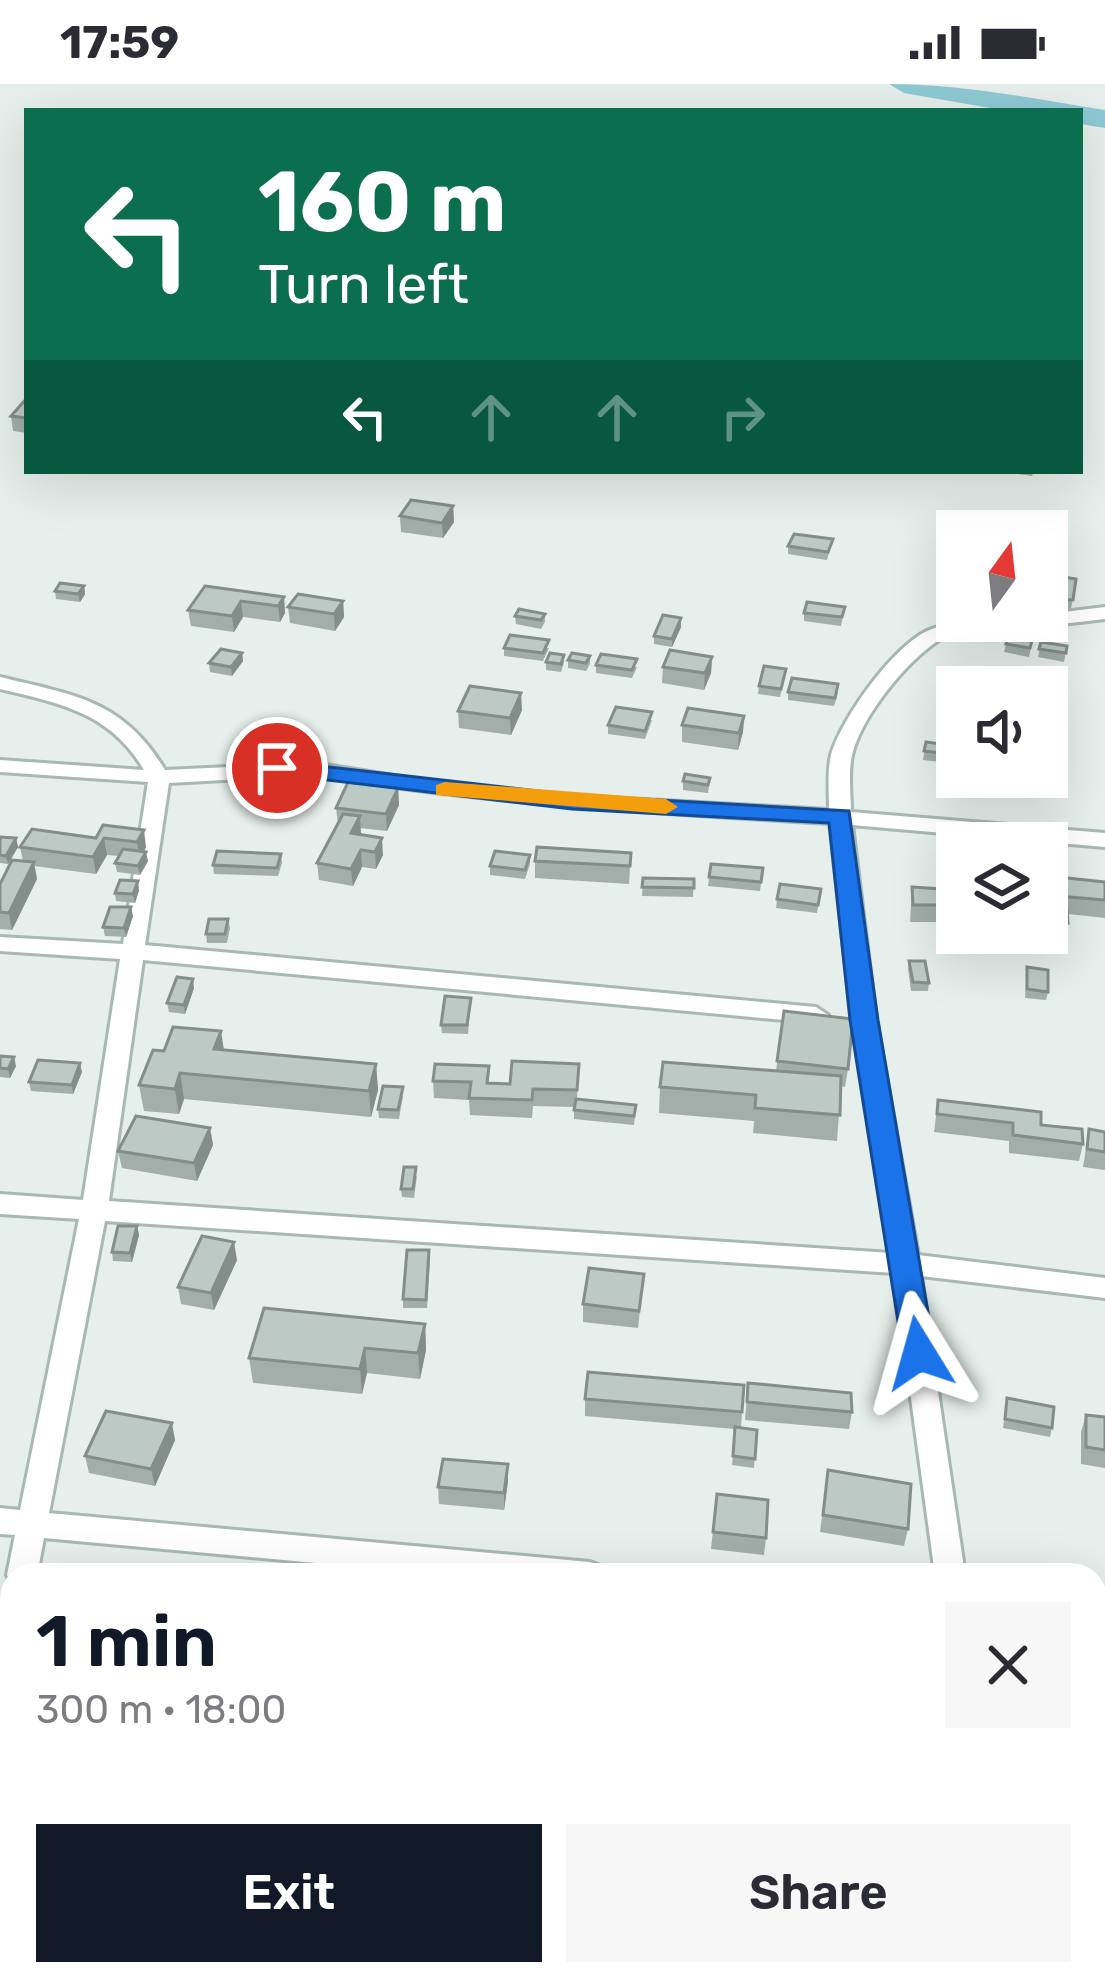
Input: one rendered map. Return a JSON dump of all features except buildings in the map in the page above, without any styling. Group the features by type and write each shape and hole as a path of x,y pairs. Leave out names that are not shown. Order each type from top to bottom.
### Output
{"street":[{"path":"1068,617 1105,613"},
{"path":"936,634 916,646 852,723 841,760 840,817 864,1020 906,1264 948,1563"},
{"path":"0,683 110,713 143,745 159,777 94,1212 24,1563"},
{"path":"0,766 159,777 313,769 438,789 572,802 840,817 1105,840"},
{"path":"0,944 136,952 864,1020"},
{"path":"0,1204 906,1264 1105,1288"},
{"path":"0,1521 459,1563"}],"waterway":[{"path":"904,84 1041,108"},
{"path":"1083,115 1105,119"}],"slow traffic":[{"path":"445,790 666,807"}],"route":[{"path":"277,768 572,802 840,817 864,1020 919,1353"}]}
